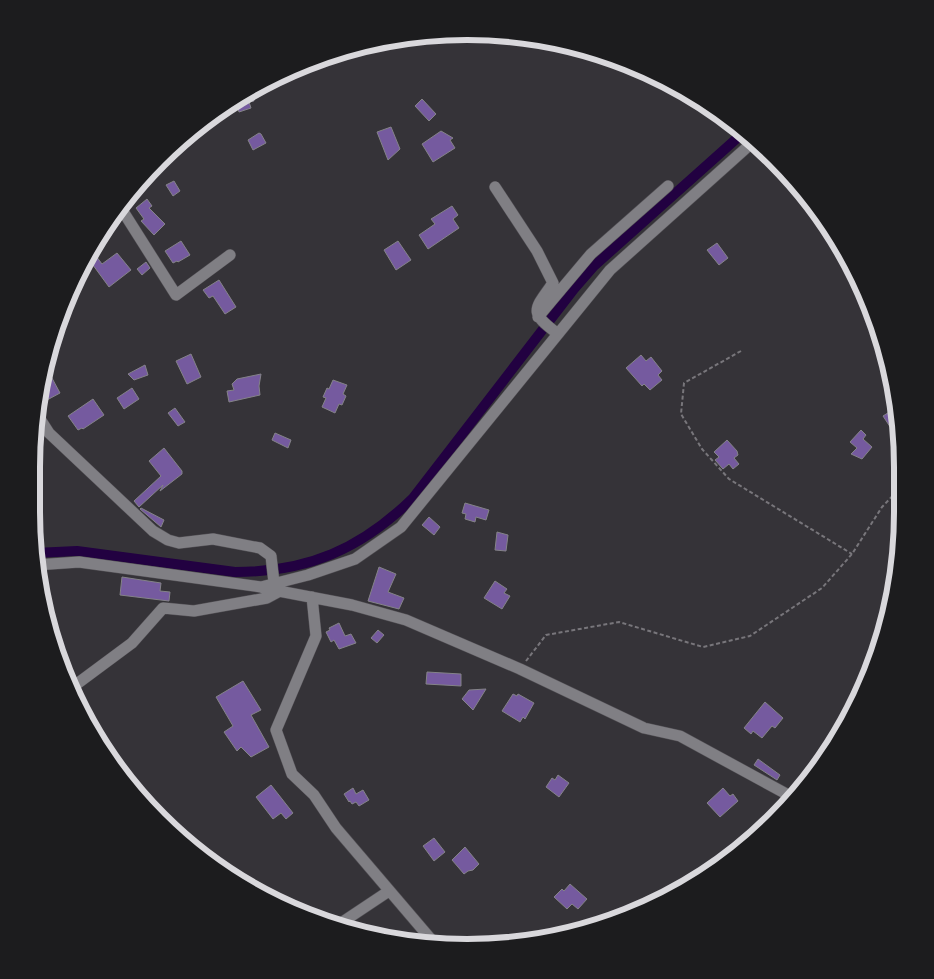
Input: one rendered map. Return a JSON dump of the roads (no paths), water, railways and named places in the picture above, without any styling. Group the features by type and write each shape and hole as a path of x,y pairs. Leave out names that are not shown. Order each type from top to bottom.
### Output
{"street":[{"path":"77,684 132,643 163,608 194,611 267,598 277,587 355,559 401,526 610,270 749,146"},
{"path":"539,319 591,254 668,186"},
{"path":"495,187 537,251 553,283 536,308 539,319 558,334"},
{"path":"124,213 176,295 230,255"},
{"path":"43,423 50,433 153,531 168,540 179,543 213,539 260,548 271,556 277,587"},
{"path":"44,564 79,562 261,587 277,587 312,597 352,604 406,620 520,669 644,728 680,736 787,795"},
{"path":"312,597 316,636 276,730 292,774 314,795 336,828 429,937"},
{"path":"344,920 389,891"}],"waterway":[{"path":"42,553 77,551 235,572 286,568 310,562 353,544 374,531 413,498 574,289 594,266 738,137"}]}
